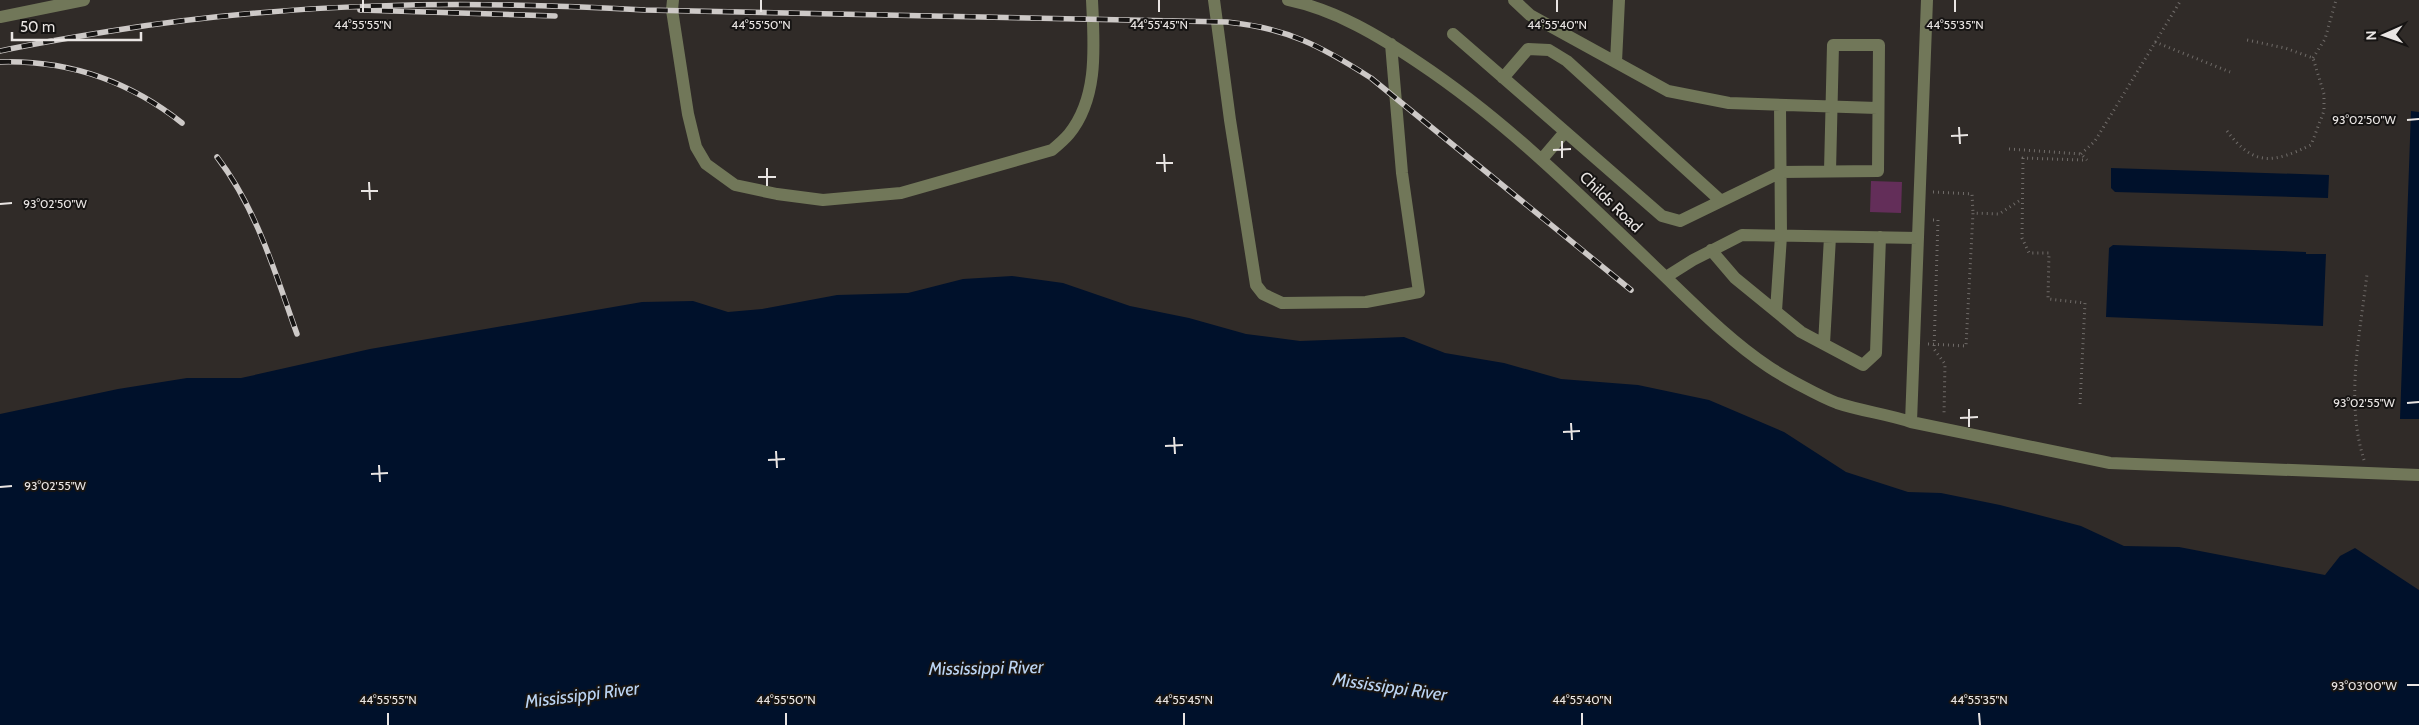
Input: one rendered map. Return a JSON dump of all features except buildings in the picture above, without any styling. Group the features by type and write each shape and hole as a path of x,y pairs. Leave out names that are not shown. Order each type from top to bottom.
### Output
{"street":[{"path":"0,17 84,0"},
{"path":"673,0 672,10 688,114 696,147 706,164 735,185 776,194 823,200 901,193 1052,150 1069,134 1088,99 1093,74 1092,0"},
{"path":"1214,0 1230,120 1256,285 1263,294 1282,302 1366,302 1419,292 1402,173 1394,97 1391,44"},
{"name":"Childs Road","path":"1288,0 1306,4 1344,18 1391,44 1447,81 1519,138 1717,326 1769,368 1836,403 1892,415 1911,422 2110,463 2419,475"},
{"path":"1514,0 1530,15 1668,91 1729,103 1877,108"},
{"path":"1616,62 1619,0"},
{"path":"1911,422 1927,0"},
{"path":"1453,34 1662,216 1680,221 1781,172 1878,171 1878,45 1833,44 1830,171"},
{"path":"1503,78 1528,49 1549,50 1567,61 1722,201"},
{"path":"1776,311 1781,236 1780,105"},
{"path":"1542,159 1565,132"},
{"path":"1666,277 1742,235 1918,238"},
{"path":"1824,344 1830,237"},
{"path":"1712,250 1735,278 1801,332 1863,365 1876,353 1880,238"}],"path":[{"path":"2009,149 2082,154 2095,141 2181,0"},
{"path":"2227,130 2235,142 2252,156 2261,158 2269,159 2292,154 2311,145 2324,112 2324,94 2313,58 2325,39 2336,0"},
{"path":"2246,40 2285,48 2313,58"},
{"path":"2156,42 2230,72"},
{"path":"2080,404 2085,303 2048,299 2049,252 2029,253 2026,248 2022,238 2022,199 2023,158 2084,160 2082,154"},
{"path":"1934,344 1966,346 1973,214 1999,214 2022,199"},
{"path":"1920,220 1938,220 1934,344 1935,352 1945,364 1942,428"},
{"path":"2367,274 2354,402 2360,446 2372,473"}],"water":[{"path":"2411,111 2419,112 2419,419 2400,419"},
{"path":"2111,168 2329,175 2328,198 2115,192 2111,188"},
{"path":"2113,245 2326,254 2323,326 2106,317 2109,248"},
{"name":"Mississippi River","path":"1012,276 1063,283 1130,306 1189,318 1246,334 1300,341 1404,337 1445,353 1504,363 1561,379 1638,385 1709,400 1784,432 1846,472 1908,492 1941,493 2000,505 2081,526 2124,546 2179,547 2325,575 2340,556 2355,548 2419,590 2419,725 0,725 0,414 118,389 187,378 241,378 370,349 642,302 693,301 728,312 762,309 837,295 908,293 963,279"}],"railway":[{"path":"0,51 178,21 311,9 378,6 511,5 645,10 1227,22 1248,25 1303,40 1371,78 1631,290"},
{"path":"360,10 555,16"},
{"path":"0,62 50,65 97,76 141,95 182,123"},
{"path":"217,157 243,198 264,242 297,334"}]}
